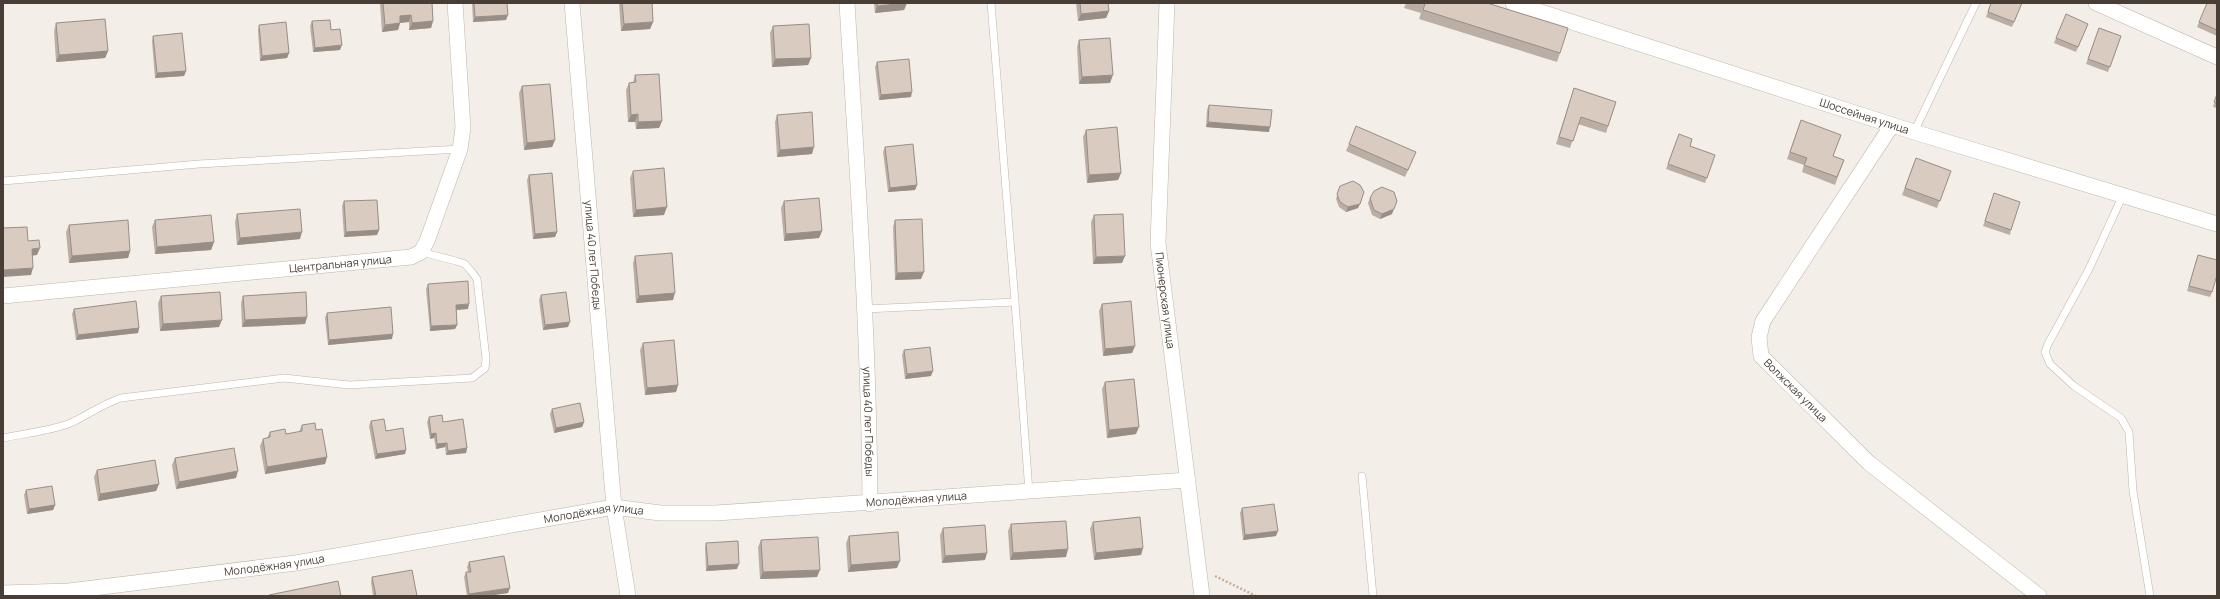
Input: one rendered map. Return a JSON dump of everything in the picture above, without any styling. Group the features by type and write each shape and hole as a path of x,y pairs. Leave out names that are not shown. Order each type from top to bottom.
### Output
{"street":[{"path":"421,252 427,241 460,149 463,128 455,3"},
{"name":"улица 40 лет Победы","path":"572,3 614,507 628,596"},
{"name":"улица 40 лет Победы","path":"847,3 870,413 870,504"},
{"name":"Пионерская улица","path":"1167,3 1158,243 1202,596"},
{"name":"Шоссейная улица","path":"1513,3 1914,132 2122,197 2217,224"},
{"path":"2096,3 2217,57"},
{"name":"Волжская улица","path":"1892,125 1763,321 1758,337 1761,356 1869,463 2039,596"},
{"name":"Центральная улица","path":"3,296 411,257 421,252"},
{"name":"Молодёжная улица","path":"3,590 69,591 296,563 614,507 660,513 716,513 870,504 1188,480"}],"lane":[{"path":"991,3 1029,492"},
{"path":"1914,132 1976,3"},
{"path":"3,181 198,164 460,149"},
{"path":"2122,197 2089,269 2045,352 2050,364 2074,386 2122,418 2129,432 2133,491 2150,596"},
{"path":"3,438 56,428 73,422 109,402 128,398 284,378 349,385 472,378 485,368 486,359 477,279 464,264 421,252"},
{"path":"865,309 1015,302"},
{"path":"1362,476 1373,596"}],"path":[{"path":"1199,569 1256,596"}],"building":[{"path":"383,3 432,3 433,21 412,23 411,15 400,16 400,23 385,25"},
{"path":"474,3 507,3 508,15 475,17"},
{"path":"622,3 652,3 653,22 624,24"},
{"path":"877,3 907,3 877,6"},
{"path":"1080,3 1108,3 1109,11 1081,14"},
{"path":"1421,3 1487,3 1568,28 1560,53 1423,10 1425,4"},
{"path":"1991,3 2022,3 2014,22 1988,12"},
{"path":"2207,3 2214,3 2217,5 2217,30 2199,22"},
{"path":"2066,14 2088,24 2078,47 2056,38"},
{"path":"105,19 108,51 59,55 56,23"},
{"path":"330,20 331,30 340,29 342,45 315,48 312,21"},
{"path":"286,22 289,53 262,56 259,25"},
{"path":"809,24 811,58 775,59 773,26"},
{"path":"2099,28 2121,36 2110,67 2088,59"},
{"path":"182,33 186,71 157,73 153,36"},
{"path":"1110,38 1113,75 1082,77 1079,40"},
{"path":"909,59 912,92 881,95 877,62"},
{"path":"659,74 662,121 638,122 638,114 631,115 629,83 636,82 635,75"},
{"path":"550,84 555,140 527,143 522,86"},
{"path":"1574,88 1616,102 1608,126 1581,117 1573,141 1559,137"},
{"path":"2217,94 2217,103 2214,102"},
{"path":"1209,105 1272,110 1270,127 1208,122"},
{"path":"812,112 814,147 780,150 777,115"},
{"path":"1801,120 1841,135 1833,156 1844,160 1837,177 1804,165 1807,158 1790,152"},
{"path":"1356,126 1416,152 1408,170 1349,144"},
{"path":"1117,127 1121,173 1089,175 1086,130"},
{"path":"1679,134 1692,139 1690,146 1715,155 1707,178 1668,164"},
{"path":"913,144 917,185 890,188 885,147"},
{"path":"1916,158 1951,171 1940,201 1905,188"},
{"path":"664,168 667,207 636,210 633,171"},
{"path":"552,173 557,232 535,234 529,175"},
{"path":"1353,181 1360,185 1364,192 1360,204 1348,207 1340,202 1337,194 1340,186"},
{"path":"1382,187 1394,192 1397,201 1394,209 1382,214 1374,210 1370,198 1374,191"},
{"path":"1994,193 2020,202 2011,230 1985,221"},
{"path":"819,198 822,231 786,234 784,201"},
{"path":"377,200 379,230 346,232 344,201"},
{"path":"300,209 302,232 240,238 237,214"},
{"path":"1123,214 1125,256 1096,257 1094,215"},
{"path":"211,215 214,242 157,247 155,220"},
{"path":"922,219 924,272 897,273 895,220"},
{"path":"128,220 130,251 72,256 69,225"},
{"path":"27,227 28,241 39,240 40,248 32,249 33,268 3,270 3,228"},
{"path":"672,253 675,293 639,296 635,256"},
{"path":"2198,255 2217,260 2217,275 2212,292 2189,286"},
{"path":"468,281 469,304 456,305 457,325 431,326 428,284"},
{"path":"220,292 222,320 163,324 161,296"},
{"path":"306,292 307,317 245,320 243,296"},
{"path":"566,292 570,322 545,325 541,295"},
{"path":"136,301 139,328 78,335 74,309"},
{"path":"1131,301 1135,346 1105,349 1102,304"},
{"path":"391,307 393,334 329,340 327,313"},
{"path":"674,340 678,385 647,388 643,343"},
{"path":"930,347 933,371 907,374 904,350"},
{"path":"1134,379 1139,427 1109,430 1105,382"},
{"path":"580,403 584,422 556,428 552,409"},
{"path":"442,415 443,422 463,419 467,448 448,451 447,443 437,444 436,433 431,434 429,417"},
{"path":"384,419 386,431 403,428 406,450 377,454 371,421"},
{"path":"315,423 316,430 322,429 327,457 267,467 263,439 270,437 270,432 285,429 286,434 302,431 302,425"},
{"path":"234,448 238,471 179,482 175,458"},
{"path":"155,460 159,484 100,494 97,470"},
{"path":"52,486 55,505 29,509 26,490"},
{"path":"1274,504 1278,531 1245,535 1242,508"},
{"path":"1140,517 1143,548 1096,553 1093,522"},
{"path":"1066,521 1068,549 1013,553 1011,524"},
{"path":"985,525 987,553 945,556 943,528"},
{"path":"898,532 900,561 851,565 849,536"},
{"path":"818,537 820,570 763,572 761,540"},
{"path":"738,541 739,564 708,566 706,543"},
{"path":"504,556 510,588 469,594 466,572 471,572 469,562"},
{"path":"412,570 417,596 376,596 372,577"},
{"path":"338,581 341,596 269,596 269,595"}]}
